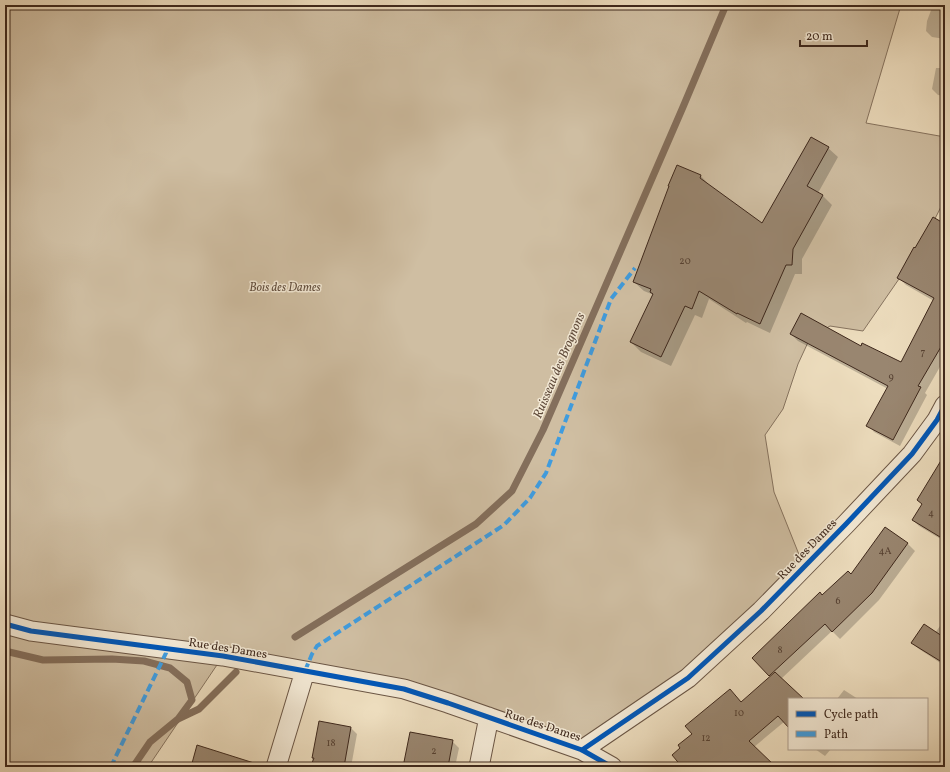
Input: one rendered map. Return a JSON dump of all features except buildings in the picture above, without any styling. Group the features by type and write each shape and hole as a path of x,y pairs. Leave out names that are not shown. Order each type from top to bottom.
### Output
{"street":[{"name":"Rue des Dames","path":"5,624 31,631 223,656 404,689 582,750 688,678 761,611 912,454 945,405"},
{"path":"276,767 305,671"},
{"path":"479,767 489,717"},
{"path":"582,750 612,767"}],"green space":[{"name":"Bois des Dames","path":"5,5 901,5 866,123 945,137 945,199 919,250 863,331 830,326 810,338 798,364 783,409 765,435 774,492 804,567 761,611 582,750 448,703 223,656 148,767 5,767"}],"waterway":[{"name":"Ruisseau des Brognons","path":"295,637 476,524 512,491 543,430 726,5"},
{"path":"5,651 43,660 112,659 144,661 170,668 187,682 192,700 178,719"},
{"path":"133,767 150,742 178,719 199,709 236,672"}],"marked path":[{"path":"305,671 317,646 504,525 530,498 546,473 611,299 635,268"},
{"path":"111,767 168,649"}],"cycle path":[{"path":"582,750 688,678 761,611 912,454 937,420 945,405"},
{"path":"5,624 31,631 223,656 404,689 582,750 612,767"}]}
